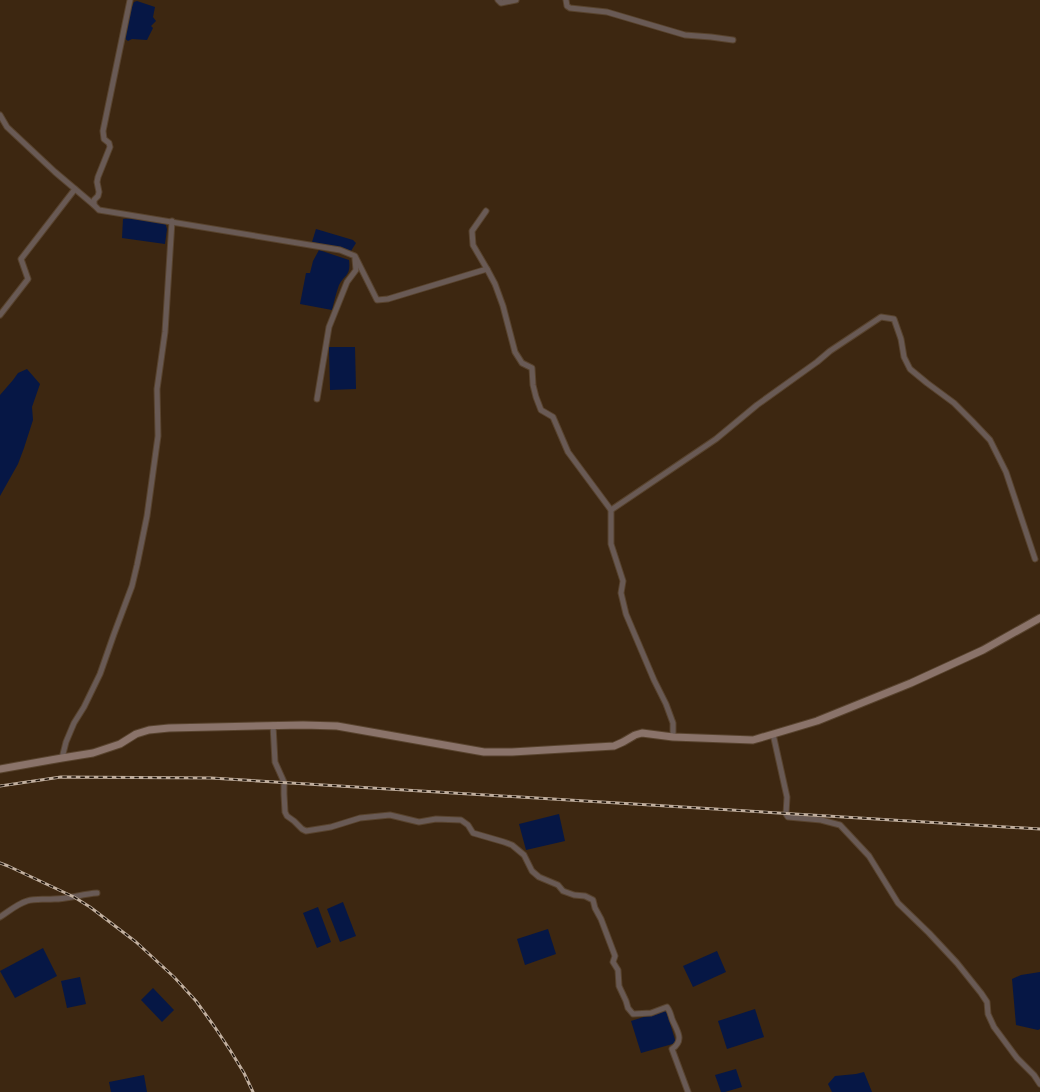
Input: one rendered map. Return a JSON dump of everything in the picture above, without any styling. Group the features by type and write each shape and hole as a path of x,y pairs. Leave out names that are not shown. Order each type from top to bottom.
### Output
{"main road":[{"path":"0,769 106,750 120,744 136,734 149,730 169,728 303,724 337,726 484,752 512,752 614,746 635,734 642,733 673,737 753,740 817,720 911,683 983,650 1040,618"}],"street":[{"path":"94,205 94,200 100,192 97,182 98,178 110,147 109,143 104,139 103,131 130,0"},
{"path":"498,0 501,3 516,0"},
{"path":"566,0 568,8 606,12 686,35 733,40"},
{"path":"0,115 7,127 55,172 99,210 340,250 355,256 376,300 388,299 487,269"},
{"path":"0,315 28,280 21,259 75,189"},
{"path":"486,211 472,231 473,245 495,284 503,306 515,352 522,363 532,368 533,385 541,410 553,418 568,452 611,510 610,544 623,581 621,593 626,614 654,680 666,704 673,723 673,737"},
{"path":"62,758 66,742 74,724 100,674 132,586 138,565 147,516 158,436 157,390 166,332 172,221"},
{"path":"317,399 329,327 347,282 356,270 355,256"},
{"path":"611,510 716,439 757,405 830,351 881,317 894,319 901,339 904,357 910,369 926,383 954,403 990,440 1006,472 1035,559"},
{"path":"273,725 275,762 284,782 285,812 287,816 302,829 306,831 331,827 360,818 390,815 419,822 436,819 461,820 468,825 473,833 512,845 524,855 532,871 539,877 558,885 565,892 585,896 592,900 615,956 613,962 618,970 619,986 628,1008 633,1014 650,1013 667,1007 670,1012 678,1032 679,1041 672,1049 688,1092"},
{"path":"773,734 787,798 786,814 788,817 821,820 840,825 870,856 898,903 957,963 981,993 987,1002 988,1014 994,1027 1017,1058 1034,1075 1040,1084"},
{"path":"0,917 25,901 38,899 54,900 97,893"}],"water":[{"path":"137,1 155,7 153,17 156,21 151,26 153,28 147,40 132,39 128,41 123,37 130,11 134,2"},
{"path":"134,218 165,222 167,229 165,244 122,238 123,219"},
{"path":"316,229 353,240 356,243 351,251 312,242"},
{"path":"319,250 349,260 348,272 339,285 332,310 300,304 306,273 310,273 313,261"},
{"path":"329,347 355,347 356,389 330,390"},
{"path":"27,369 40,384 32,407 33,420 18,464 0,496 0,395 18,373"},
{"path":"559,814 565,841 526,850 519,824"},
{"path":"343,902 356,936 340,942 327,909"},
{"path":"318,907 331,942 317,948 303,913"},
{"path":"548,929 556,954 525,965 517,939"},
{"path":"43,948 57,976 15,998 0,971"},
{"path":"717,951 726,972 693,987 683,966"},
{"path":"1040,972 1040,1029 1038,1030 1016,1025 1012,979 1021,975"},
{"path":"80,977 86,1004 67,1008 61,981"},
{"path":"153,988 174,1010 162,1022 141,1000"},
{"path":"755,1009 764,1037 727,1049 718,1021"},
{"path":"666,1010 676,1043 641,1053 631,1021"},
{"path":"736,1069 742,1087 721,1092 715,1075"},
{"path":"864,1072 872,1092 832,1092 828,1084 835,1076"},
{"path":"144,1075 147,1092 111,1092 109,1082"}],"railway":[{"path":"0,786 61,777 211,778 1040,829"},
{"path":"0,863 74,897 90,907 136,942 174,977 196,1001 230,1050 244,1073 253,1092"}]}
